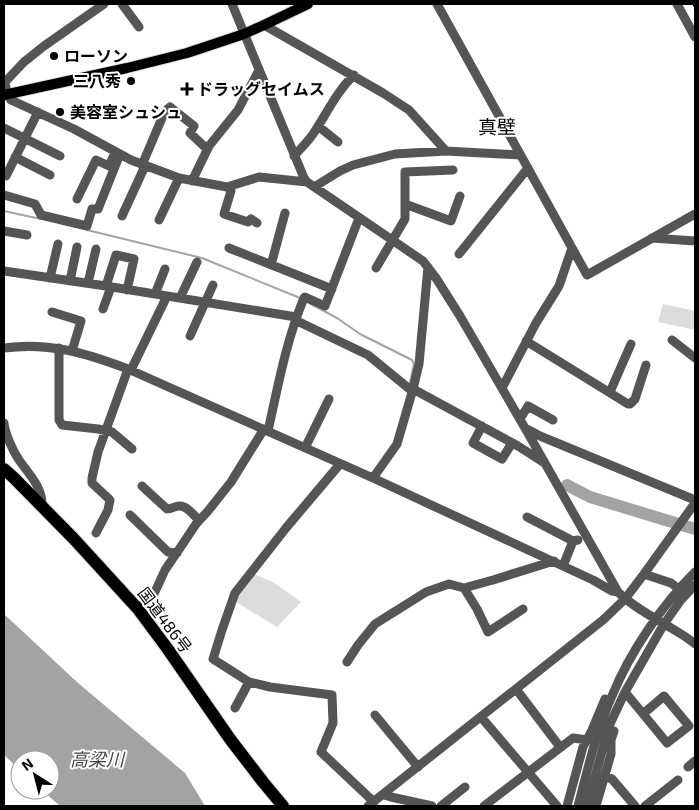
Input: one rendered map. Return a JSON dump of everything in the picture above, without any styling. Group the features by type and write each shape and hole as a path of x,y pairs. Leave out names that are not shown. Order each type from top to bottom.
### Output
{"highway":[{"name":"国道486号","path":"4,469 42,506 138,609 230,738 283,806"}],"main road":[{"path":"5,94 187,53 244,34 308,4"}],"street":[{"path":"122,4 139,27"},
{"path":"232,4 304,178 311,185 423,261 460,316 618,592 625,599 688,637 695,644"},
{"path":"437,4 587,275 695,214"},
{"path":"677,4 695,37"},
{"path":"100,5 24,62 5,81 5,94 11,100 74,129 118,153 179,178 227,187 259,177 311,185 353,165 395,154 446,151 520,155"},
{"path":"264,25 354,75 409,110 446,151"},
{"path":"192,181 207,149 238,110 259,70"},
{"path":"294,156 306,144 330,106 354,75"},
{"path":"122,216 165,111 170,107 194,126 190,133 207,149"},
{"path":"6,176 10,160 24,139 38,112"},
{"path":"318,126 338,142"},
{"path":"4,128 60,156"},
{"path":"4,195 35,204 41,215 87,226 92,209 98,209 118,153"},
{"path":"77,199 96,160 109,166 118,153"},
{"path":"10,160 50,175"},
{"path":"459,254 528,168"},
{"path":"376,268 405,219 405,172 453,170"},
{"path":"159,220 179,178"},
{"path":"229,187 231,191 224,214 248,222 250,219 257,223"},
{"path":"405,204 451,221 460,196"},
{"path":"271,265 285,213"},
{"path":"138,609 154,594 165,570 199,520 227,487 266,430 296,319 303,300 305,297 325,306 359,218"},
{"path":"4,231 27,235"},
{"path":"652,238 695,241"},
{"path":"50,278 58,244"},
{"path":"70,280 77,247"},
{"path":"229,248 332,289"},
{"path":"502,388 526,341 559,286 572,248"},
{"path":"88,283 96,249"},
{"path":"103,309 116,255 134,259 127,290"},
{"path":"180,298 197,262"},
{"path":"373,478 397,444 413,390 418,364 428,267"},
{"path":"155,294 165,269"},
{"path":"4,271 109,286 296,319 368,355 413,390 512,442 544,463"},
{"path":"190,336 213,285"},
{"path":"96,533 108,510 110,500 92,483 98,452 129,370 167,296"},
{"path":"52,312 81,321 72,351"},
{"path":"672,340 695,358"},
{"path":"526,341 628,404 634,402 646,365"},
{"path":"610,392 631,344"},
{"path":"4,348 32,346 59,348 96,357 129,370 373,478 593,580 612,591 618,592"},
{"path":"59,348 60,424 112,432 132,449"},
{"path":"305,448 329,399"},
{"path":"523,424 528,406 552,420"},
{"path":"4,424 4,429 15,453 33,478 42,500 42,506"},
{"path":"340,464 235,593 213,660 249,682 332,696 333,723 321,752 371,804 603,620 625,599 695,502 540,436 523,424"},
{"path":"482,426 473,443 502,459 512,442"},
{"path":"142,486 167,509 183,506 199,520"},
{"path":"130,515 168,552 177,553"},
{"path":"527,517 573,541 586,537"},
{"path":"562,566 573,541"},
{"path":"348,662 358,645 375,624 413,600 449,584 464,588 554,562"},
{"path":"587,806 610,726 619,704 660,621 679,589 695,572"},
{"path":"644,574 671,583 679,589"},
{"path":"578,806 599,729 620,679 640,643 695,585"},
{"path":"464,588 478,610 488,632 523,608"},
{"path":"567,806 583,747 608,692 620,679"},
{"path":"235,708 249,682"},
{"path":"516,689 560,747"},
{"path":"625,692 643,714 667,743 689,726 664,696 643,714"},
{"path":"596,806 611,754 611,740 619,704"},
{"path":"375,715 418,767"},
{"path":"481,717 557,806"},
{"path":"484,806 572,738 587,740"},
{"path":"604,776 612,779 634,806"},
{"path":"645,806 678,780"},
{"path":"441,806 465,787"},
{"path":"384,795 432,806"}],"shaded area":[{"path":"663,304 695,311 695,330 658,322"},
{"path":"251,573 273,582 301,602 277,627 236,602 238,593"}],"water":[{"name":"高梁川","path":"4,614 78,683 185,773 205,806 60,806 53,800 60,800 60,750 10,750 10,761 4,755"}],"waterway":[{"path":"4,211 41,219"},
{"path":"87,230 202,258 300,298"},
{"path":"309,303 337,318 360,334 412,360 414,364 411,384"},
{"path":"567,485 590,497 695,529"}],"place":[{"name":"ローソン","path":"54,56"},
{"name":"三八秀","path":"131,81"},
{"name":"ドラッグセイムス","path":"187,89"},
{"name":"美容室シュシュ","path":"60,112"}],"district":[{"name":"真壁","path":"497,127"}]}
